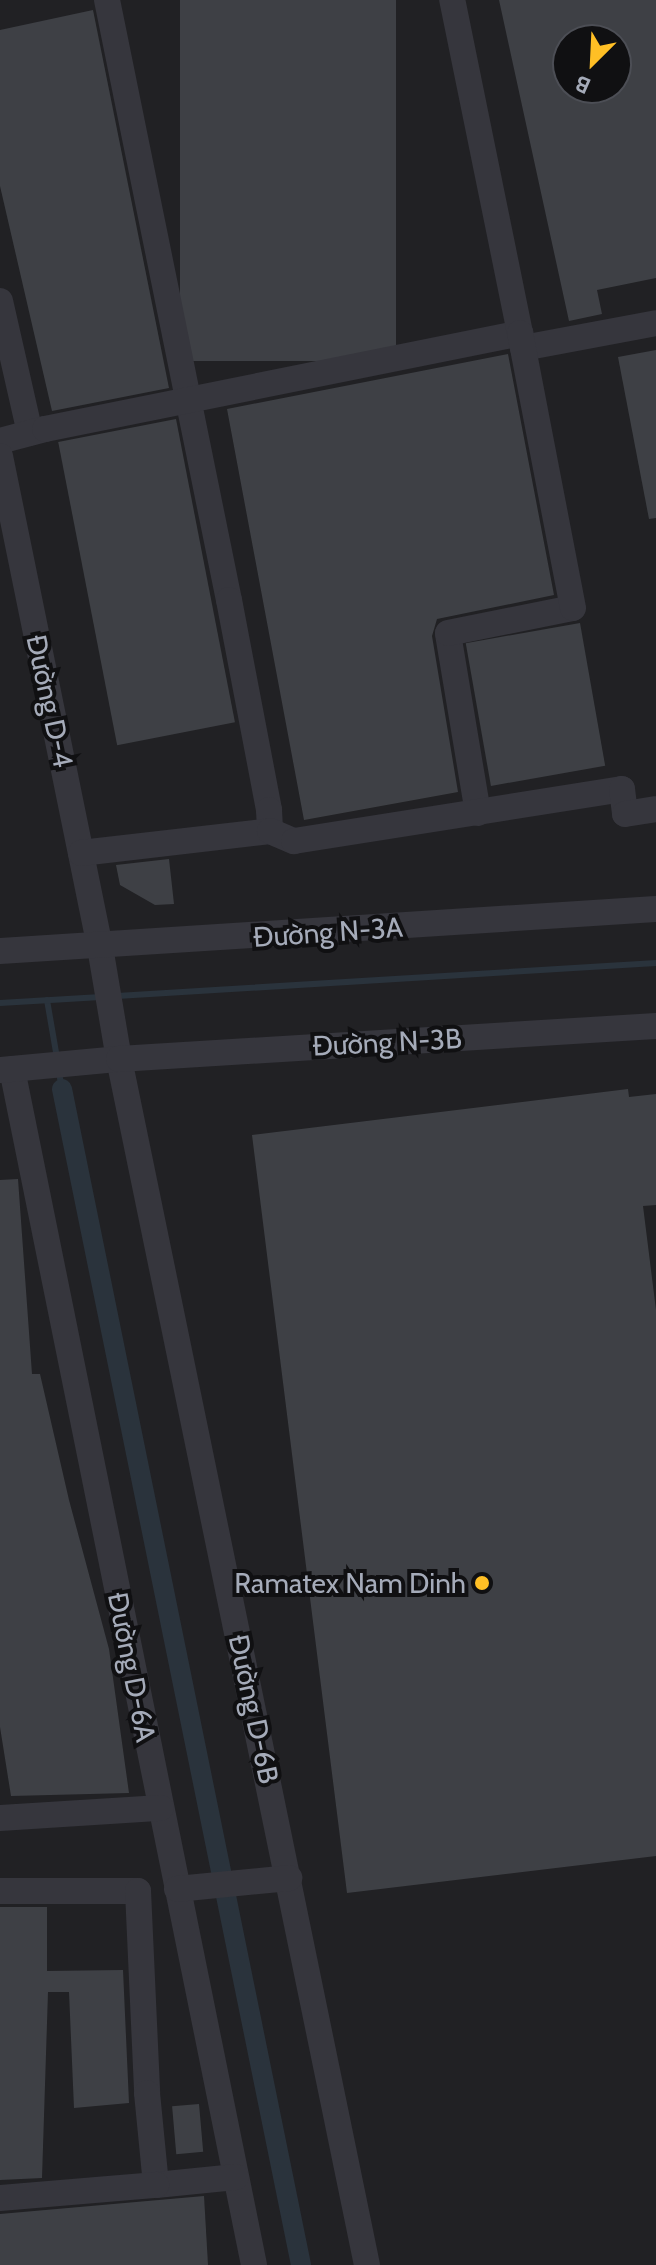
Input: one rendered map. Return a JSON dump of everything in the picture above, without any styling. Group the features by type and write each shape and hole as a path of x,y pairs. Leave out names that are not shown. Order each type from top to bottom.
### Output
{"street":[{"path":"107,0 251,715 270,831"},
{"path":"452,0 573,608 448,633 478,813"},
{"path":"0,301 30,433"},
{"path":"0,441 188,401 522,340 656,323"},
{"name":"Đường D-4","path":"0,456 112,1018"},
{"path":"81,853 270,831 294,841 622,789 625,814 656,809"},
{"name":"Đường N-3A","path":"0,951 656,909"},
{"name":"Đường D-6B","path":"112,1018 367,2265"},
{"name":"Đường N-3B","path":"16,1069 119,1059 656,1026"},
{"name":"Đường D-6A","path":"16,1069 254,2265"},
{"path":"0,1818 161,1808"},
{"path":"177,1889 289,1878"},
{"path":"0,1891 138,1891 147,2093 156,2185"},
{"path":"0,2198 236,2177"}],"shaded area":[{"path":"0,0 656,0 656,2265 0,2265"}],"building":[{"path":"180,0 396,0 396,361 180,361"},
{"path":"499,0 656,0 656,278 597,290 602,314 569,321"},
{"path":"93,10 169,388 52,411 0,186 0,30"},
{"path":"656,350 656,518 649,519 618,357"},
{"path":"508,354 554,595 437,619 432,636 458,792 304,820 227,409"},
{"path":"176,419 235,722 117,745 58,442"},
{"path":"580,623 605,766 491,786 466,643"},
{"path":"169,859 174,904 155,905 120,885 116,865"},
{"name":"Ramatex Nam Dinh","path":"628,1089 629,1097 656,1094 656,1205 643,1206 656,1310 656,1856 347,1893 252,1135"},
{"path":"18,1179 32,1374 40,1374 69,1500 109,1649 129,1793 11,1796 0,1727 0,1180"},
{"path":"0,1907 47,1907 47,1971 123,1970 129,2103 74,2108 69,1992 48,1992 42,2178 0,2180"},
{"path":"199,2104 203,2152 176,2154 172,2106"},
{"path":"204,2196 208,2265 0,2265 0,2214"}],"waterway":[{"path":"117,996 656,963"},
{"path":"0,1003 101,997"},
{"path":"47,1000 57,1058"},
{"path":"59,1073 62,1089"},
{"path":"62,1089 301,2265"}],"place":[{"name":"Ramatex Nam Dinh","path":"482,1583"}]}
